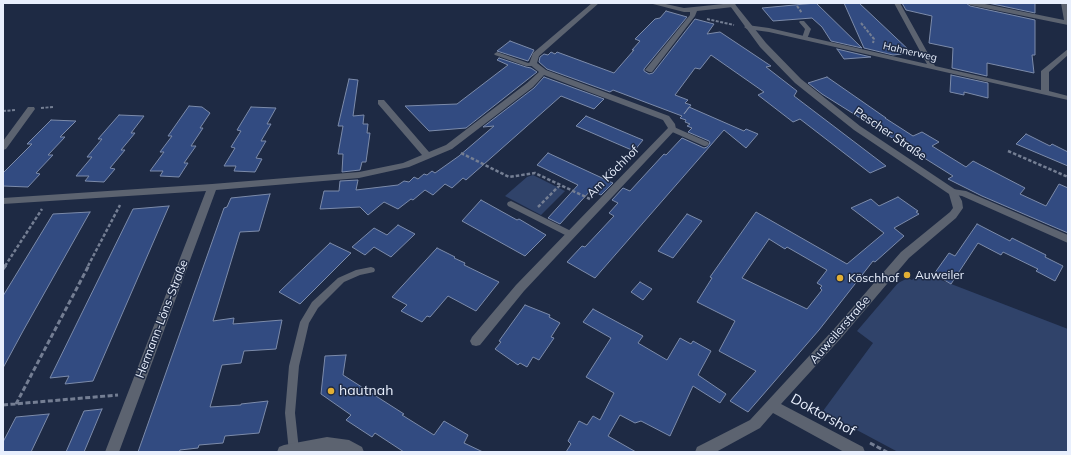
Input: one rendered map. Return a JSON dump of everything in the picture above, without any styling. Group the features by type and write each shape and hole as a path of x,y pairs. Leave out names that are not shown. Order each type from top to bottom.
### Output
{"street":[{"path":"596,3 536,55 533,60 533,64 543,72 666,118 671,124 672,129"},
{"path":"652,3 676,9 694,10 732,4"},
{"path":"897,3 934,68"},
{"path":"970,3 1068,22 1064,3"},
{"name":"Pescher Straße","path":"732,4 747,27 798,81 857,128 953,192 963,193 1068,239"},
{"path":"649,70 693,15 694,10"},
{"name":"Hahnerweg","path":"747,27 769,30 1068,98"},
{"path":"1045,93 1045,71 1068,51"},
{"path":"3,201 125,194 359,175 406,165 449,147 530,84 543,72"},
{"path":"381,102 428,156"},
{"path":"3,146 31,109"},
{"name":"Am Köchhof","path":"476,341 520,288 672,129"},
{"name":"Hermann-Löns-Straße","path":"112,452 212,187"},
{"name":"Auweilerstraße","path":"702,452 755,424 838,333 905,255 953,215 958,208 953,192"},
{"name":"Doktorshof","path":"772,406 858,452"},
{"path":"289,451 327,444 353,449"}],"lane":[{"path":"802,22 808,29 805,38"},
{"path":"497,54 528,65 533,64"},
{"path":"672,129 706,144"},
{"path":"511,204 570,234"},
{"path":"289,451 290,413 294,366 305,322 315,305 341,280 360,272 371,270"}],"path":[{"path":"861,23 874,38 870,53"},
{"path":"449,147 509,177 535,173 600,203"},
{"path":"1008,151 1068,177"},
{"path":"531,214 560,185"},
{"path":"16,404 125,194"},
{"path":"3,269 49,198"},
{"path":"3,405 134,394"}],"shaded area":[{"path":"533,175 565,191 541,215 505,196 527,177"},
{"path":"920,272 1068,329 1068,452 898,452 823,411 873,343 857,331 898,283 908,278 912,280"}],"building":[{"path":"816,3 862,48 831,41 822,27 812,18 773,21 762,8"},
{"path":"844,3 859,3 912,53 893,55 864,48"},
{"path":"902,3 966,3 970,6 1035,20 1035,55 1032,55 1034,73 987,63 987,76 952,68 953,48 929,43 932,16 906,10"},
{"path":"988,3 1035,3 1035,13"},
{"path":"666,11 687,17 644,69 644,71 649,74 653,73 695,19 714,24 707,34 720,32 771,66 766,67 797,91 794,96 886,166 870,173 800,119 793,122 758,95 764,92 711,55 700,69 695,68 675,95 688,100 685,103 691,105 689,107 744,131 746,129 758,134 746,148 724,130 595,278 567,262 582,246 585,247 614,216 609,213 618,203 612,200 623,188 630,191 664,154 666,155 682,138 704,148 710,143 709,141 688,132 692,128 687,126 690,124 685,122 686,120 680,118 682,116 613,90 610,92 547,69 539,62 540,57 544,54 548,55 551,52 555,54 557,52 614,73 640,41 635,39 655,19 660,18"},
{"path":"510,41 534,50 528,61 497,51"},
{"path":"837,49 871,57 844,59"},
{"path":"499,58 531,68 537,72 466,128 429,131 405,106 457,104 508,65 497,60"},
{"path":"951,75 988,83 988,98 964,92 964,95 950,92"},
{"path":"544,77 604,99 594,109 561,96 466,180 463,178 452,188 445,184 433,195 425,190 413,200 411,199 398,209 384,202 368,215 360,207 320,209 324,191 339,191 340,181 358,180 356,190 398,185 404,181 409,182 414,177 418,179 424,174 427,175 432,171 435,173 459,156 494,126 483,127 534,88"},
{"path":"827,77 913,136 922,132 939,142 932,146 966,167 973,161 1025,188 1020,194 1046,206 1059,184 1068,188 1068,233 982,196 948,179 953,176 822,94 808,83"},
{"path":"349,79 358,80 353,116 364,115 363,124 368,124 367,133 370,133 366,162 362,162 360,170 342,172 343,154 338,154 343,126 338,126"},
{"path":"189,106 202,107 210,113 200,128 203,128 191,146 196,146 184,163 188,163 179,177 160,176 163,171 150,171 164,152 160,152 172,136 168,136"},
{"path":"251,107 276,108 267,124 271,124 261,141 266,141 256,158 262,159 255,172 234,171 236,166 224,166 235,148 231,147 241,131 237,130"},
{"path":"119,115 144,116 131,133 135,133 121,150 125,150 110,168 115,169 104,182 85,181 89,176 76,176 92,157 87,157 102,139 98,139"},
{"path":"586,116 643,140 634,151 576,126"},
{"path":"51,120 76,121 60,137 65,137 48,155 53,155 36,173 40,174 28,187 3,186 3,173 32,144 27,144"},
{"path":"1026,134 1050,146 1052,144 1068,152 1068,166 1016,144"},
{"path":"548,153 613,183 601,195 591,190 560,224 548,218 578,185 537,165"},
{"path":"270,194 259,231 240,232 213,321 234,318 233,324 282,320 276,349 244,351 241,363 222,365 210,407 241,405 268,401 259,433 225,436 223,443 199,445 198,448 180,450 179,452 138,452 224,208 227,207 231,198"},
{"path":"898,197 918,211 916,212 919,214 894,228 904,236 875,262 873,261 819,330 748,412 730,401 756,371 719,351 735,321 697,302 712,278 710,277 756,212 847,264 884,233 851,208 871,199 879,206","holes":["769,239 785,249 787,247 827,270 817,283 822,286 820,288 822,290 807,309 742,278"]},
{"path":"481,200 517,220 519,219 546,235 525,256 462,221"},
{"path":"169,206 93,381 65,384 69,376 50,378 133,209"},
{"path":"90,212 3,368 3,296 53,214"},
{"path":"687,214 702,221 673,258 658,251"},
{"path":"977,224 1010,241 1012,238 1046,255 1045,257 1063,266 1055,281 1036,271 1038,269 1003,252 1001,255 978,243 951,284 934,274 949,253 955,256"},
{"path":"398,225 415,234 391,257 374,247 365,255 352,247 374,228 387,235"},
{"path":"330,243 351,253 300,304 279,292"},
{"path":"437,248 465,263 464,265 499,282 476,311 448,296 430,317 427,316 422,322 401,311 407,305 392,297"},
{"path":"640,282 652,289 643,300 631,292"},
{"path":"525,305 550,315 549,317 560,323 551,337 554,338 539,360 533,357 527,367 520,363 518,365 495,349 501,342 499,341"},
{"path":"593,309 643,336 638,343 667,360 680,338 691,344 693,341 711,351 698,375 726,394 720,403 693,386 670,436 641,421 635,423 620,415 608,436 636,452 566,452 571,444 568,441 579,421 587,425 593,416 600,420 614,393 586,377 611,338 583,322"},
{"path":"346,355 343,375 434,435 444,421 468,435 464,443 483,452 404,452 375,433 372,437 346,420 351,415 321,394 325,356"},
{"path":"102,409 84,452 66,452 84,411"},
{"path":"49,414 31,452 3,452 3,442 16,417"}],"place":[{"name":"Auweiler","path":"907,275"},
{"name":"Köschhof","path":"840,278"},
{"name":"hautnah","path":"331,391"}]}
